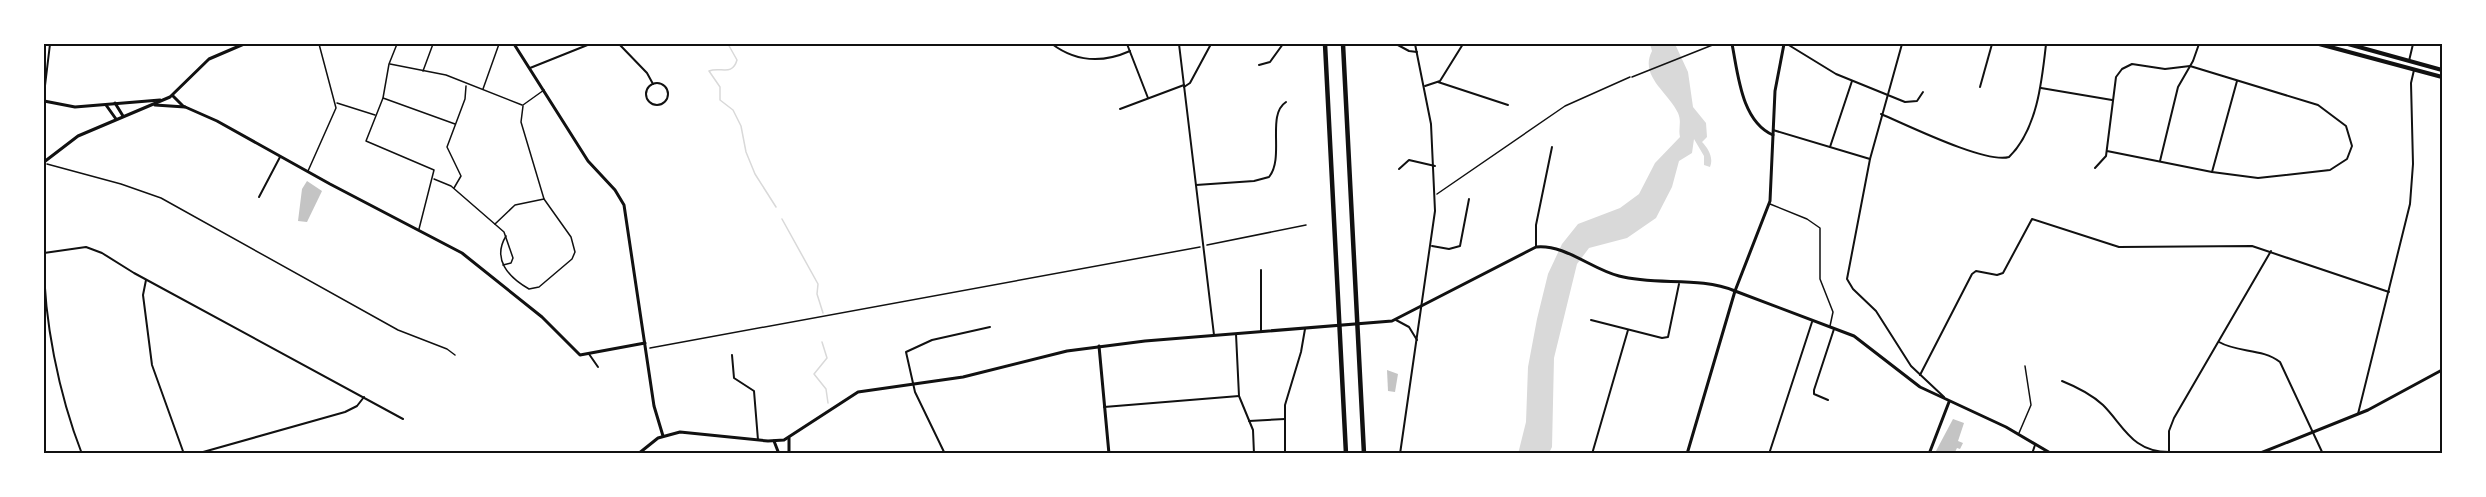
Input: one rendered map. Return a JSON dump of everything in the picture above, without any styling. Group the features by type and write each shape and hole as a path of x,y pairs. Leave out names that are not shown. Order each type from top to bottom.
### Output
{"highway":[{"path":"1325,44 1346,453"},
{"path":"1343,44 1364,453"},
{"path":"2319,44 2442,77"},
{"path":"2348,44 2442,70"}],"street":[{"path":"44,94 50,44"},
{"path":"44,163 78,136 173,96 209,59 244,44"},
{"path":"514,44 589,163 615,190 624,204 655,414 663,436"},
{"path":"530,68 590,44"},
{"path":"619,44 647,73 653,84"},
{"path":"1052,44 1091,60 1108,59 1130,51"},
{"path":"1126,44 1148,98"},
{"path":"1179,44 1214,335"},
{"path":"1120,109 1190,83 1211,44"},
{"path":"1259,65 1270,62 1283,44"},
{"path":"1396,44 1409,51 1417,52"},
{"path":"1400,453 1432,246 1436,194 1435,166 1425,86 1415,44"},
{"path":"1438,82 1463,44"},
{"path":"1732,44 1745,99 1752,117 1761,129 1773,135"},
{"path":"1687,453 1735,291 1769,203 1773,177 1776,86 1785,44 1852,81 1887,95 1914,102 1923,92"},
{"path":"1902,44 1870,159 1847,279 1853,289 1876,311 1903,354 1920,375 1949,401"},
{"path":"1980,87 1992,44"},
{"path":"1881,114 1964,148 2005,159 2019,145 2034,112 2046,44"},
{"path":"2160,161 2178,87 2199,44"},
{"path":"2409,61 2413,44"},
{"path":"2095,168 2104,160 2108,151 2116,77 2127,65 2165,69 2190,66 2303,99 2333,115 2350,132 2351,152 2342,164 2330,170 2258,178 2212,172 2108,151"},
{"path":"2358,414 2363,386 2402,245 2412,188 2411,83 2414,70"},
{"path":"1830,147 1852,81"},
{"path":"2212,172 2237,81"},
{"path":"1425,86 1438,82 1508,105"},
{"path":"653,84 663,85 667,90 667,100 663,104 652,104 647,99 648,88 653,84"},
{"path":"2040,88 2112,100"},
{"path":"173,96 185,107 243,135 307,172 474,261 549,323 580,355 645,344"},
{"path":"44,100 67,106 164,100"},
{"path":"1196,185 1254,181 1269,177 1276,159 1277,115 1286,102"},
{"path":"115,104 123,116"},
{"path":"154,104 185,107"},
{"path":"106,105 116,119"},
{"path":"1773,130 1870,159"},
{"path":"1536,247 1537,222 1552,147"},
{"path":"259,197 280,157"},
{"path":"1399,169 1408,160 1435,166"},
{"path":"1432,246 1449,249 1460,246 1469,199"},
{"path":"1920,375 1972,274 1979,271 1997,275 2003,273 2032,219 2118,247 2234,244 2271,251 2390,292"},
{"path":"82,453 62,392 45,284 44,253 86,247 102,253 403,419"},
{"path":"638,453 663,436 692,432 774,441 789,438 854,393 968,376 1053,354 1099,346 1396,320 1536,247 1558,250 1624,278 1718,286 1832,328 1861,341 1916,384 2019,434 2052,453"},
{"path":"2062,381 2093,397 2135,441 2155,450 2169,453 2172,423 2271,251"},
{"path":"1261,270 1261,332"},
{"path":"146,279 143,296 152,365 184,453"},
{"path":"1591,320 1662,338 1670,336 1679,284"},
{"path":"1396,320 1412,330 1418,340"},
{"path":"1769,453 1812,322"},
{"path":"944,453 912,384 906,355 909,348 937,338 990,327"},
{"path":"1285,453 1286,402 1303,345 1305,328"},
{"path":"1828,400 1817,395 1814,390 1832,328"},
{"path":"1592,453 1628,329"},
{"path":"1236,334 1239,396 1250,421 1254,453"},
{"path":"2219,342 2265,354 2280,362 2323,453"},
{"path":"1099,346 1109,453"},
{"path":"589,354 598,367"},
{"path":"732,355 733,377 754,391 758,440"},
{"path":"2258,453 2358,414 2442,370"},
{"path":"1104,407 1239,396"},
{"path":"196,453 345,412 357,406 364,397"},
{"path":"1929,453 1949,401"},
{"path":"1250,421 1285,419"},
{"path":"789,438 789,453"},
{"path":"774,441 779,453"},
{"path":"2032,453 2036,444"}],"lane":[{"path":"307,172 336,111 336,103 319,44"},
{"path":"398,44 389,64 383,98 367,143 431,167 435,171 418,230"},
{"path":"423,72 433,44"},
{"path":"482,90 499,44"},
{"path":"389,64 446,75 523,106"},
{"path":"453,188 461,176 447,147 465,99 466,84"},
{"path":"506,236 499,249 502,266 525,286 534,290 572,259 575,252 571,237 544,199 521,122 523,106 543,90"},
{"path":"383,98 456,124"},
{"path":"336,103 376,116"},
{"path":"433,179 453,188 506,236 513,258 511,263 502,266"},
{"path":"495,224 515,205 544,199"},
{"path":"1769,203 1807,219 1820,228 1820,279 1833,312 1832,328"},
{"path":"2019,434 2031,405 2025,366"}],"path":[{"path":"1436,194 1565,106 1715,44"},
{"path":"44,163 111,181 161,198 398,330 447,349 455,356"},
{"path":"646,349 1306,225"}],"shaded area":[{"path":"1650,44 1675,44 1688,72 1693,107 1706,123 1707,137 1702,142 1710,153 1710,167 1704,165 1704,156 1694,139 1692,153 1679,161 1672,187 1656,218 1627,238 1589,248 1577,264 1554,358 1552,447 1549,453 1518,454 1526,422 1528,367 1537,319 1548,274 1562,244 1578,224 1620,208 1639,194 1655,163 1680,137 1678,113 1656,84 1649,68 1652,51"}],"building":[{"path":"307,181 322,191 307,222 298,221 302,189"},
{"path":"1387,370 1398,374 1395,392 1388,391"},
{"path":"1953,419 1964,423 1958,441 1963,443 1960,449 1957,448 1954,454 1936,451"}],"waterway":[{"path":"728,44 737,60 735,65 729,70 709,71 720,87 720,100 733,110 741,126 746,152 755,174 776,207"},
{"path":"782,219 818,284 817,294 823,313"},
{"path":"822,342 827,358 814,374 826,389 828,403"}]}
